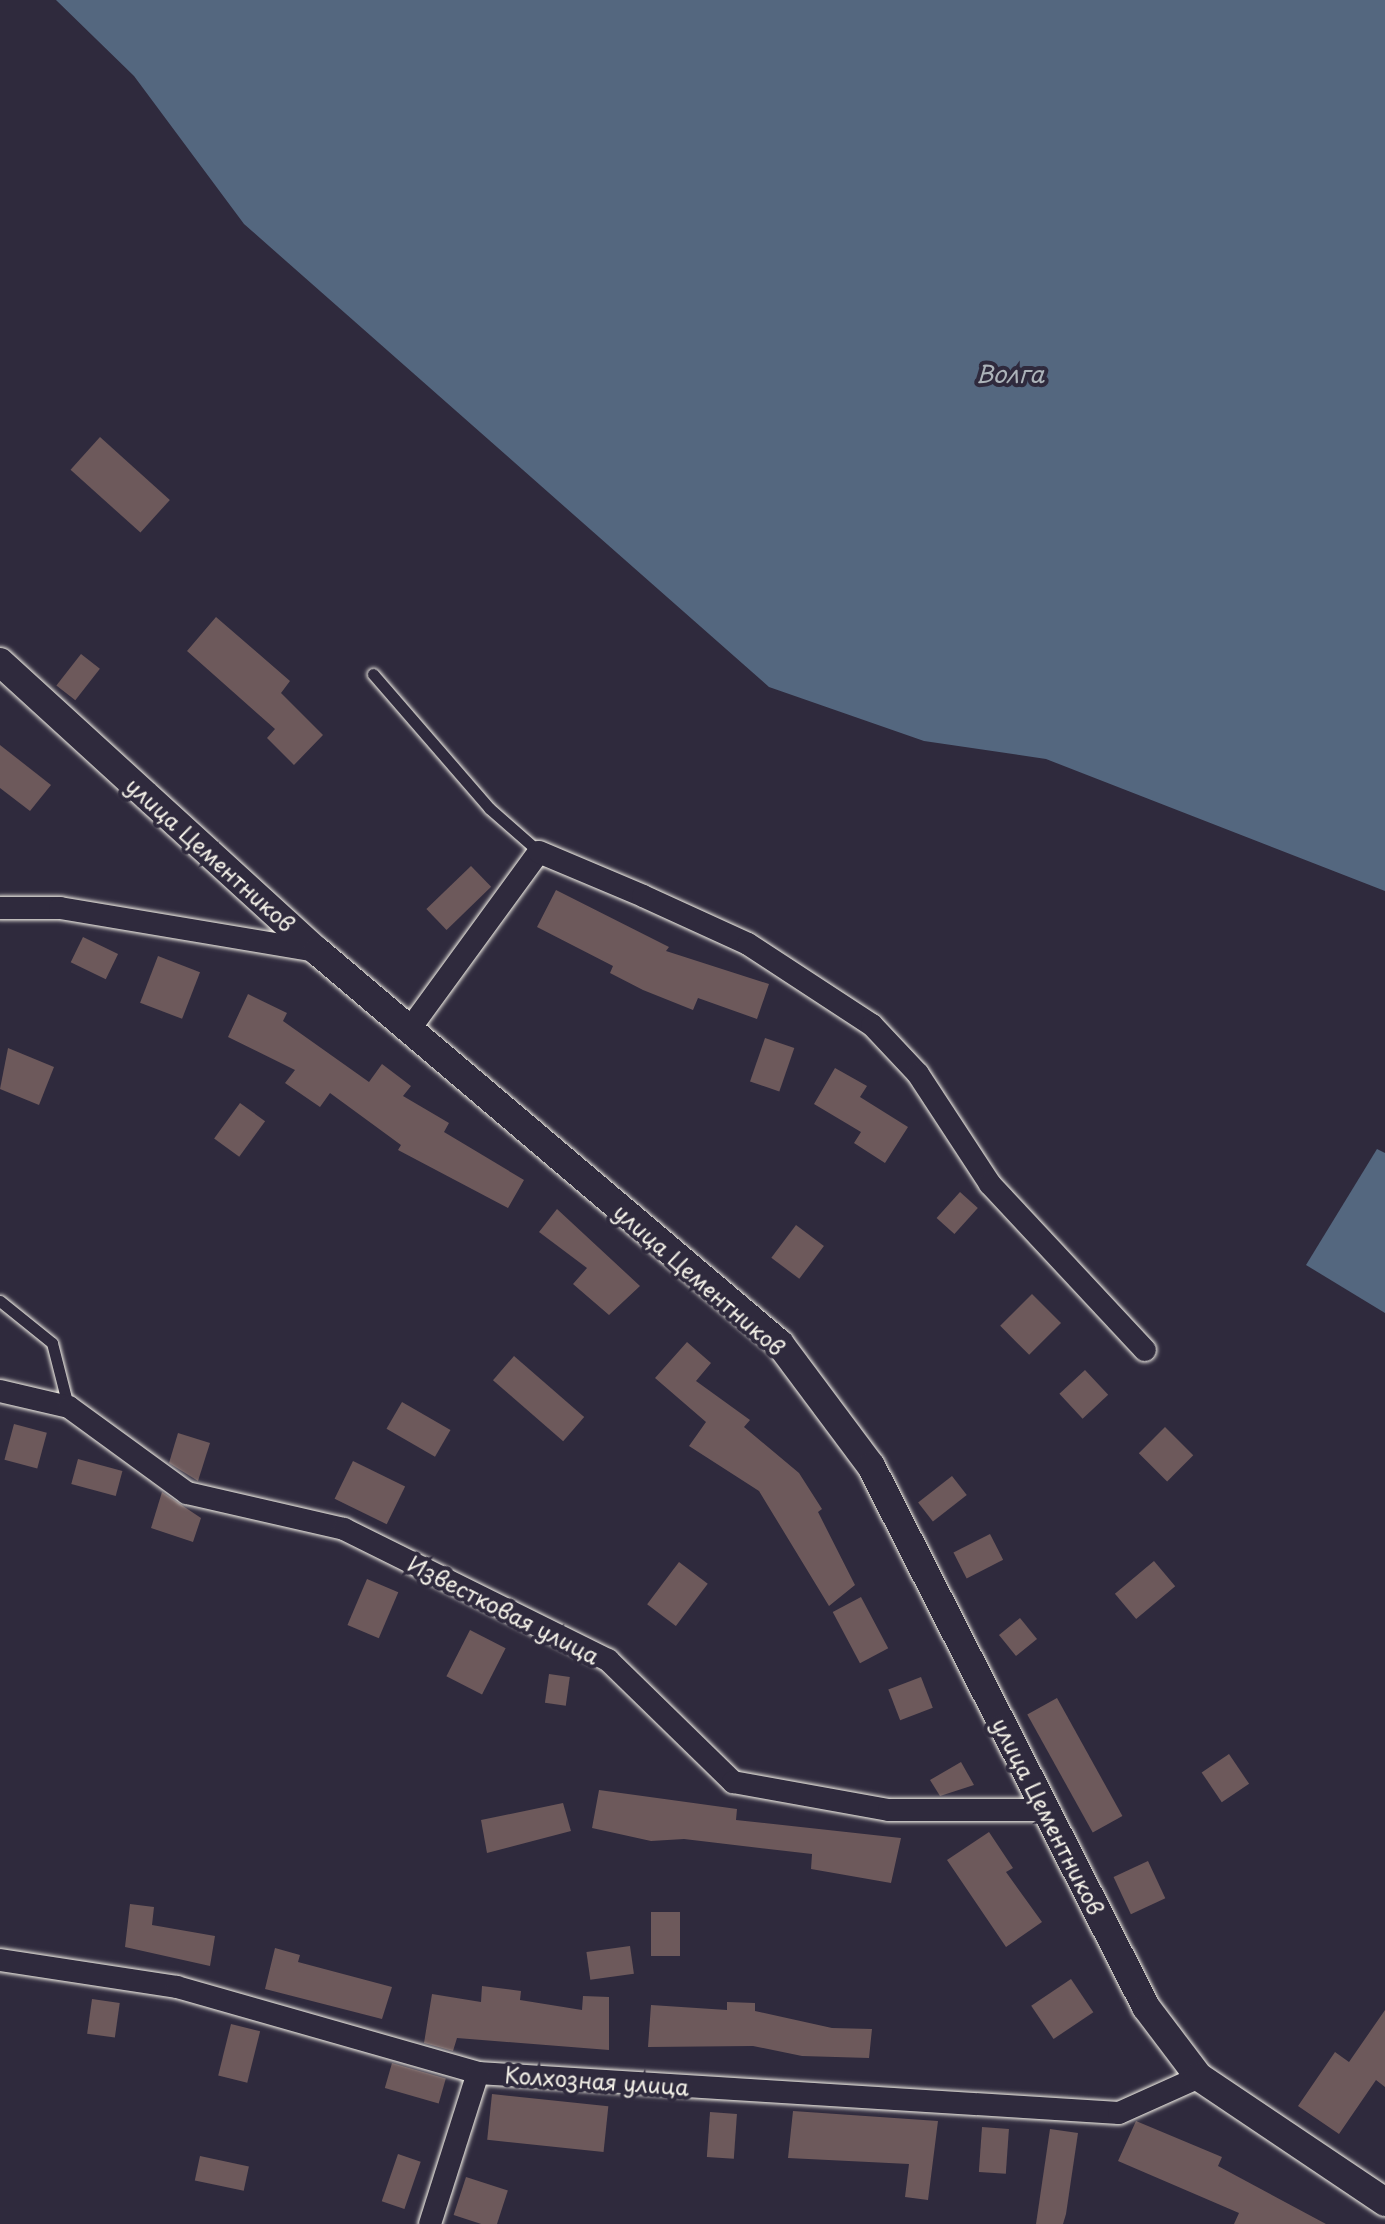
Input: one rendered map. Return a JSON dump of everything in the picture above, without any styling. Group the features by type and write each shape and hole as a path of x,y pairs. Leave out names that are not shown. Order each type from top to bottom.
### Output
{"street":[{"name":"улица Цементников","path":"0,662 317,951 780,1344 871,1466 1146,2007 1199,2077 1385,2202"},
{"path":"409,1030 539,852 748,944 872,1025 918,1074 990,1184 1145,1350"},
{"path":"0,908 60,908 317,951"},
{"name":"Известковая улица","path":"0,1391 69,1407 187,1493 344,1529 608,1660 733,1782 889,1810 1045,1810"},
{"name":"Колхозная улица","path":"0,1960 177,1987 478,2073 1119,2113 1199,2077"},
{"path":"430,2224 478,2073"}],"lane":[{"path":"373,674 489,808 539,852"},
{"path":"0,1301 52,1343 69,1407"}],"water":[{"name":"Волга","path":"56,0 1385,0 1385,891 1046,759 924,741 769,687 244,224 134,76"},
{"path":"1377,1149 1385,1153 1385,1313 1306,1265"}],"building":[{"path":"100,437 170,500 140,533 71,470"},
{"path":"216,617 290,681 281,693 323,735 294,765 267,738 275,729 187,651"},
{"path":"81,654 100,669 75,700 56,686"},
{"path":"0,745 51,785 30,811 0,788"},
{"path":"471,866 491,887 447,930 426,909"},
{"path":"556,890 669,947 666,951 769,984 757,1019 698,998 693,1010 643,990 610,973 613,966 537,927"},
{"path":"83,937 118,954 106,979 71,962"},
{"path":"158,956 200,972 182,1019 140,1003"},
{"path":"248,994 287,1013 283,1021 369,1082 382,1064 411,1086 403,1096 449,1123 444,1132 524,1180 508,1208 398,1150 401,1145 330,1093 320,1107 285,1083 295,1070 228,1037"},
{"path":"765,1038 794,1048 779,1092 750,1081"},
{"path":"8,1048 54,1067 39,1105 0,1089"},
{"path":"835,1068 867,1086 860,1097 908,1127 885,1163 854,1143 861,1132 814,1104"},
{"path":"240,1103 265,1121 239,1157 214,1139"},
{"path":"960,1192 978,1208 954,1234 937,1218"},
{"path":"557,1209 640,1286 609,1315 573,1284 587,1268 539,1232"},
{"path":"796,1225 824,1246 799,1279 771,1258"},
{"path":"1032,1294 1061,1323 1029,1355 1000,1326"},
{"path":"687,1342 711,1363 696,1381 750,1420 744,1427 799,1473 822,1509 818,1512 855,1585 829,1606 759,1491 689,1446 706,1422 655,1378"},
{"path":"514,1356 584,1417 563,1441 493,1380"},
{"path":"1085,1370 1108,1395 1083,1419 1059,1394"},
{"path":"402,1402 450,1430 435,1457 386,1429"},
{"path":"14,1424 47,1433 37,1469 4,1460"},
{"path":"1165,1427 1193,1455 1167,1481 1139,1453"},
{"path":"178,1433 210,1443 198,1481 169,1463"},
{"path":"78,1459 122,1471 116,1496 71,1484"},
{"path":"353,1461 405,1486 387,1524 335,1499"},
{"path":"952,1476 967,1495 933,1521 918,1502"},
{"path":"162,1492 201,1518 193,1542 151,1528"},
{"path":"990,1534 1003,1560 967,1578 953,1553"},
{"path":"1154,1561 1175,1586 1136,1619 1115,1594"},
{"path":"679,1562 708,1584 676,1626 647,1604"},
{"path":"367,1579 398,1592 379,1638 347,1625"},
{"path":"861,1597 888,1648 860,1663 833,1612"},
{"path":"1020,1618 1037,1639 1016,1656 999,1635"},
{"path":"470,1630 506,1648 482,1694 446,1676"},
{"path":"549,1674 570,1677 566,1706 545,1703"},
{"path":"921,1677 933,1708 900,1720 888,1690"},
{"path":"1057,1698 1122,1816 1093,1833 1027,1714"},
{"path":"1229,1754 1249,1784 1222,1802 1202,1772"},
{"path":"961,1762 974,1785 940,1796 930,1780"},
{"path":"599,1790 737,1809 736,1820 901,1838 891,1883 811,1869 812,1854 684,1839 651,1841 592,1828"},
{"path":"563,1803 571,1831 487,1853 481,1820"},
{"path":"989,1832 1013,1868 1006,1872 1042,1922 1006,1947 947,1860"},
{"path":"1148,1861 1165,1898 1131,1914 1114,1877"},
{"path":"130,1904 154,1907 152,1925 215,1936 210,1966 125,1947"},
{"path":"651,1912 680,1912 680,1956 651,1956"},
{"path":"630,1946 634,1974 590,1980 586,1952"},
{"path":"275,1948 300,1955 298,1962 392,1987 382,2019 265,1989"},
{"path":"1071,1979 1093,2012 1054,2039 1031,2006"},
{"path":"482,1986 521,1991 520,2000 582,2010 583,1996 609,1997 609,2050 457,2038 453,2051 424,2043 432,1994 481,2002"},
{"path":"92,1999 120,2003 115,2038 87,2034"},
{"path":"727,2002 755,2003 755,2011 832,2028 872,2029 869,2058 802,2056 753,2046 648,2047 651,2005 727,2010"},
{"path":"1385,2010 1385,2087 1376,2080 1339,2134 1298,2106 1335,2052 1349,2062"},
{"path":"231,2024 260,2031 247,2083 218,2075"},
{"path":"392,2063 446,2078 439,2103 385,2088"},
{"path":"492,2094 608,2106 604,2152 487,2140"},
{"path":"793,2111 938,2121 928,2200 905,2197 909,2164 788,2158"},
{"path":"710,2112 737,2114 734,2159 707,2157"},
{"path":"1136,2121 1222,2157 1218,2166 1326,2224 1234,2224 1239,2213 1118,2161"},
{"path":"982,2127 1009,2129 1006,2174 979,2172"},
{"path":"1050,2129 1078,2133 1063,2224 1036,2224"},
{"path":"398,2154 421,2162 404,2209 382,2201"},
{"path":"200,2156 249,2166 244,2191 195,2180"},
{"path":"466,2177 508,2191 497,2224 481,2224 454,2215"}]}
